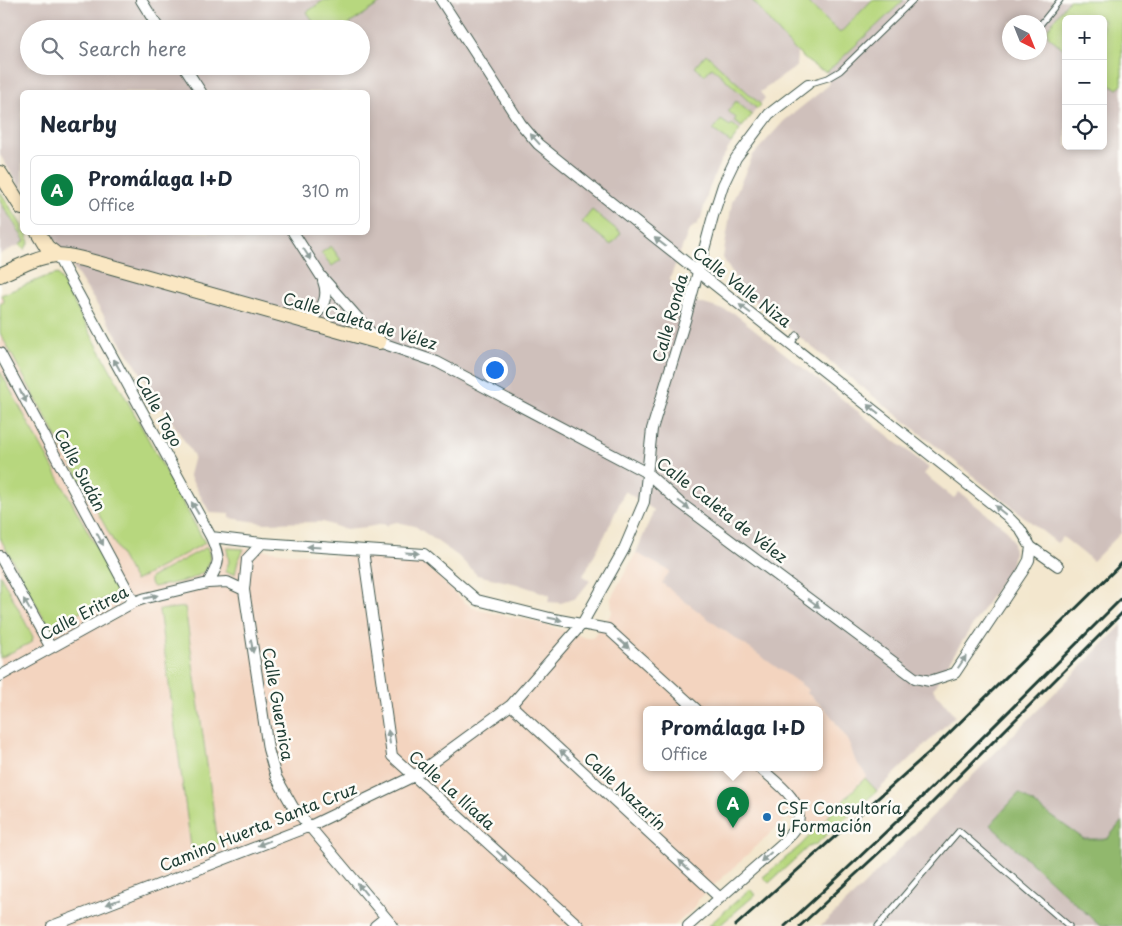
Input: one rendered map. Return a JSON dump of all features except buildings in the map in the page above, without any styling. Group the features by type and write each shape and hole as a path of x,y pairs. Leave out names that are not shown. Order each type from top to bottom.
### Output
{"street":[{"path":"141,0 153,20"},
{"name":"Calle Valle Niza","path":"441,0 521,124 538,144 698,273 794,339 1006,515 1020,529 1031,547 1058,566"},
{"path":"190,75 200,90"},
{"name":"Calle Ronda","path":"648,473 652,429 723,186 736,158 769,114 808,84"},
{"path":"0,173 20,205"},
{"path":"40,235 47,247 57,255"},
{"path":"294,235 321,276 379,342"},
{"name":"Calle Caleta de Vélez","path":"0,275 34,260 57,255 105,265 379,342 437,362 648,473 679,502 915,678 930,681 955,673 1023,571 1029,560 1031,547"},
{"name":"Calle Togo","path":"57,255 211,537 218,553 218,566 208,584"},
{"path":"307,322 316,316 326,300 326,290 321,276"},
{"name":"Calle Sudán","path":"0,353 134,602"},
{"name":"Camino Huerta Santa Cruz","path":"52,926 310,826 414,776 510,705 582,624 624,549 644,502 648,473"},
{"path":"211,537 262,543 424,554 477,600 554,619 608,629 693,706"},
{"name":"Calle Guernica","path":"262,543 247,559 244,590 268,749 276,777 294,807 393,926"},
{"name":"Calle La Ilíada","path":"363,550 392,756 579,926"},
{"path":"0,556 51,648"},
{"name":"Calle Eritrea","path":"0,676 134,602 208,584 228,582 244,590"},
{"name":"Calle Nazarín","path":"510,705 720,898"},
{"path":"688,926 785,840 797,824 798,810 791,796 763,771"},
{"path":"375,926 385,918"}],"lane":[{"path":"808,84 828,78 840,71 914,0"},
{"path":"1047,16 1060,0"},
{"path":"878,926 959,831 1069,926"}],"shaded area":[{"path":"0,0 752,0 797,53 796,67 760,92 765,98 740,130 720,162 709,189 701,218 689,230 670,278 676,296 734,313 929,468 924,474 954,498 959,492 1007,530 1013,541 1012,564 933,689 955,716 877,791 865,778 867,776 855,760 848,740 826,709 807,693 809,690 715,624 662,583 670,571 636,553 654,510 625,491 605,535 583,576 590,581 576,598 561,603 548,602 550,595 517,584 477,575 458,556 415,526 397,522 388,524 388,526 383,524 344,529 323,522 264,523 230,518 230,514 210,513 189,475 194,456 52,235 370,235 370,90 20,90 20,187 0,155"},
{"path":"805,0 1122,0 1122,532 1093,561 1063,537 1057,543 743,292 723,258 732,202 753,155 784,121 829,85 827,72 840,33"},
{"path":"0,191 20,223 20,235 27,235 29,243 24,250 19,245 0,254"},
{"path":"58,274 205,543 290,553 336,556 345,554 416,561 425,564 464,602 478,610 541,623 586,638 593,637 612,613 611,598 636,553 670,571 715,624 810,690 807,693 822,706 643,706 643,771 823,771 823,706 848,740 855,760 867,776 810,834 787,818 698,900 693,909 674,926 25,926 22,921 10,924 0,923 0,296 45,277"},
{"path":"1122,625 1122,926 821,926 856,893"}],"green space":[{"path":"324,0 385,0 355,20 312,20 307,12"},
{"path":"752,0 805,0 840,33 872,0 904,0 827,72 806,60 796,51"},
{"path":"1069,0 1122,0 1122,85 1117,89 1107,82 1107,15 1062,15 1062,48 1048,36 1048,28"},
{"path":"706,54 761,105 757,109 712,67 705,75 695,67"},
{"path":"736,101 752,115 742,127 734,121 736,118 728,111"},
{"path":"721,120 730,126 732,124 740,130 731,143 713,130"},
{"path":"0,191 20,223 20,233 0,201"},
{"path":"592,210 621,233 611,245 582,222"},
{"path":"21,235 27,235 29,243 24,250 19,245 25,241"},
{"path":"331,246 341,260 332,266 321,253"},
{"path":"58,274 205,543 135,581 0,333 0,303 4,301 1,295 45,277"},
{"path":"0,371 120,590 50,629 0,538"},
{"path":"207,547 210,558 208,566 202,573 184,581 154,587 150,584 150,578"},
{"path":"227,548 244,549 238,561 235,574 225,572 229,562"},
{"path":"0,574 33,637 32,642 0,658"},
{"path":"185,607 217,836 218,839 234,834 235,837 192,854 159,610"},
{"path":"865,778 877,791 815,845 808,847 769,883 763,877 800,846"},
{"path":"1019,793 1084,839 1107,839 1122,821 1122,926 1100,926 990,825"},
{"path":"750,889 755,895 719,926 708,926"}],"railway":[{"path":"735,926 935,747 1122,563"},
{"path":"785,926 913,805 1122,598"},
{"path":"800,926 926,809 1122,613"}],"place":[{"name":"CSF Consultoría y Formación","path":"767,817"},
{"name":"Promálaga I+D","path":"733,828"}]}
